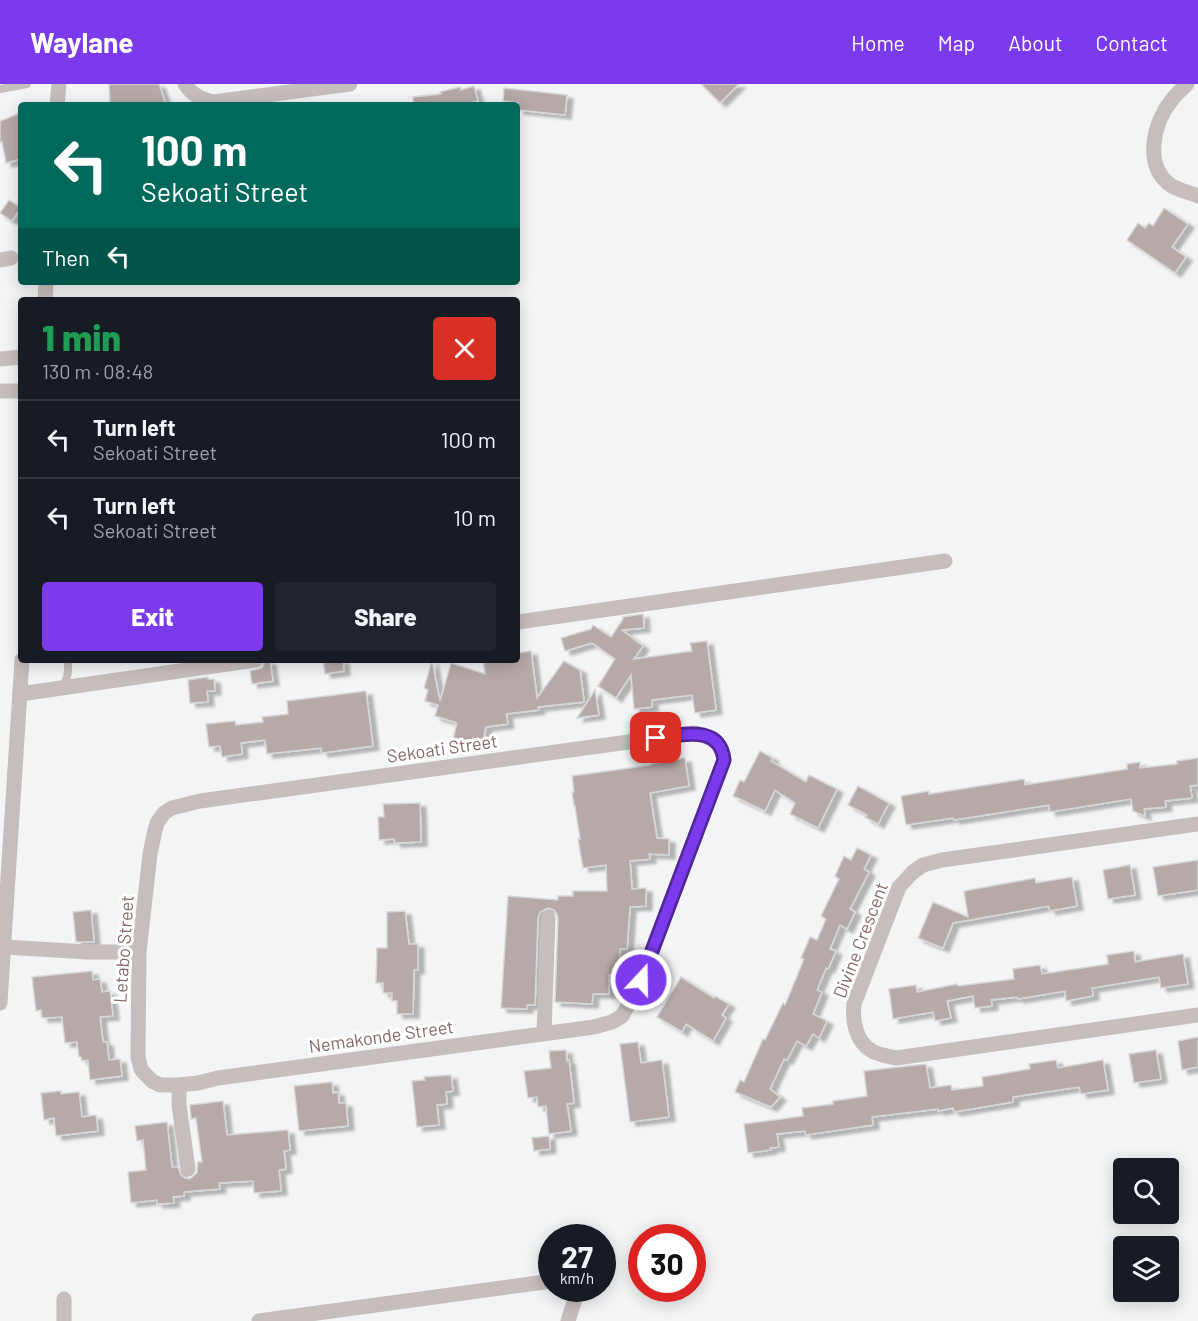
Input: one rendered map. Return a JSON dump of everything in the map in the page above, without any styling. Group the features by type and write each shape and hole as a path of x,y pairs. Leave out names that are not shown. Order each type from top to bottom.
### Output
{"street":[{"path":"57,102 59,84"},
{"path":"185,84 194,95 213,102 350,84"},
{"path":"1187,84 1170,101 1157,127 1153,160 1161,175 1172,186 1198,196"},
{"path":"0,359 18,357"},
{"path":"0,391 18,391"},
{"path":"520,622 945,561"},
{"path":"0,1003 22,663"},
{"path":"20,694 235,663"},
{"name":"Sekoati Street","path":"157,823 171,808 200,801 694,733 707,736 718,742 724,760 641,980 622,1016"},
{"name":"Letabo Street","path":"146,1077 138,1057 139,952 150,854 157,823"},
{"name":"Divine Crescent","path":"1198,824 942,860 923,865 899,887 855,1004 853,1015 860,1041 873,1052 896,1058 1198,1015"},
{"path":"544,1033 548,918"},
{"path":"4,947 88,952 139,952"},
{"name":"Nemakonde Street","path":"146,1077 160,1085 198,1083 218,1078 594,1027 612,1022 622,1016"},
{"path":"179,1085 179,1105 188,1169"},
{"path":"259,1321 538,1283"},
{"path":"64,1299 64,1321"},
{"path":"568,1321 574,1302"}],"lane":[{"path":"0,89 27,84"},
{"path":"58,688 65,684 68,663"}],"building":[{"path":"109,84 159,84 165,102 110,102"},
{"path":"701,84 739,84 720,103"},
{"path":"474,86 478,101 413,102 413,97 441,94 440,92 460,87 461,90"},
{"path":"504,88 567,95 565,115 520,110 520,102 503,101"},
{"path":"18,114 18,160 6,163 2,142 0,142 0,121"},
{"path":"9,200 18,206 18,212 12,221 0,213"},
{"path":"1164,208 1188,224 1172,247 1186,257 1175,273 1127,240 1138,223 1145,228 1149,223 1153,226"},
{"path":"643,614 644,628 622,630 643,646 634,659 692,651 690,643 707,641 716,710 695,713 692,695 652,700 652,707 634,709 631,675 616,698 598,686 615,659 592,643 565,651 561,638 591,629 593,625 611,637 623,617"},
{"path":"531,651 537,698 564,661 580,670 584,702 538,707 539,710 506,714 508,724 486,727 483,741 473,738 472,743 453,739 457,723 435,716 438,705 425,701 428,690 424,688 431,663 440,701 451,663 485,674 483,663 520,663 520,653"},
{"path":"264,663 270,663 273,681 252,684 250,671 262,668"},
{"path":"323,663 343,663 344,671 325,674"},
{"path":"208,677 208,679 214,679 215,691 207,691 208,702 190,703 188,680"},
{"path":"595,690 599,715 577,718"},
{"path":"366,691 373,746 322,753 321,748 267,754 265,740 241,743 242,754 222,757 220,746 209,747 206,724 235,721 236,725 263,722 262,717 288,714 287,701"},
{"path":"760,751 773,758 771,761 806,782 809,775 837,789 818,828 790,814 795,803 775,790 765,811 733,796 740,780 744,782"},
{"path":"685,758 689,786 650,793 657,838 669,839 669,855 649,854 650,859 630,861 632,889 646,888 646,906 630,907 627,949 620,949 620,976 609,975 609,994 593,994 592,1004 555,1002 558,918 554,910 548,908 540,912 538,918 535,1005 527,1005 527,1009 501,1008 508,896 558,900 558,896 573,896 573,891 607,891 606,865 583,868 572,792 574,792 572,776"},
{"path":"1198,758 1198,785 1190,786 1192,798 1165,801 1166,807 1144,809 1145,816 1133,811 1131,799 1050,812 1049,805 906,825 901,796 929,791 929,794 1024,779 1025,785 1127,769 1127,764 1140,762 1140,768 1177,764 1177,761"},
{"path":"858,786 889,803 878,824 848,805"},
{"path":"420,803 421,842 395,843 394,839 379,840 378,817 384,817 383,804"},
{"path":"857,848 871,855 864,869 869,872 850,909 855,912 847,929 840,925 830,949 836,951 817,990 822,992 813,1014 827,1021 819,1038 813,1034 806,1046 797,1041 787,1060 784,1059 770,1089 780,1097 771,1107 735,1092 740,1080 744,1082 763,1039 765,1040 783,1003 785,1005 804,959 801,958 810,937 817,940 826,919 821,916 839,879 835,876 844,856 851,860"},
{"path":"1198,860 1198,890 1158,896 1153,867"},
{"path":"1130,865 1135,895 1108,899 1103,870"},
{"path":"1072,877 1077,906 1050,911 1049,906 953,923 943,948 918,938 933,902 968,917 964,891 1035,878 1036,883"},
{"path":"91,910 94,942 76,942 73,912"},
{"path":"405,911 409,944 418,944 418,970 414,970 413,1014 397,1014 397,1001 392,1001 392,993 383,993 383,983 376,983 377,948 387,948 387,912"},
{"path":"1134,951 1135,962 1183,954 1188,984 1161,988 1159,977 1092,988 1093,996 1066,1001 1065,991 1018,999 1017,997 991,1000 992,1006 975,1008 973,996 947,1001 951,1018 935,1021 933,1012 893,1019 889,989 916,985 917,992 957,984 958,986 1014,979 1013,969 1040,965 1042,974 1108,964 1107,955"},
{"path":"92,971 93,980 100,979 102,992 110,991 113,1016 100,1017 103,1042 107,1042 109,1060 120,1059 122,1076 90,1080 88,1060 82,1061 79,1057 77,1042 65,1043 62,1017 42,1018 41,1010 36,1011 32,977"},
{"path":"681,977 714,998 715,996 729,1004 722,1015 726,1018 713,1041 686,1024 682,1032 657,1017"},
{"path":"1198,1037 1198,1067 1182,1070 1178,1041"},
{"path":"638,1042 641,1063 662,1060 669,1117 630,1122 620,1044"},
{"path":"566,1050 574,1103 567,1104 571,1131 549,1134 546,1106 538,1107 537,1097 528,1098 524,1071 551,1068 549,1051"},
{"path":"1156,1050 1161,1079 1134,1083 1129,1054"},
{"path":"1056,1060 1058,1068 1103,1060 1108,1090 1081,1094 1079,1087 1013,1097 1013,1102 954,1112 953,1108 872,1117 873,1125 806,1135 805,1131 777,1134 779,1147 748,1153 744,1124 803,1116 802,1108 867,1096 864,1071 926,1064 930,1088 951,1085 952,1090 983,1086 982,1077 1030,1069 1029,1064"},
{"path":"451,1075 453,1091 446,1092 447,1104 437,1105 439,1125 417,1127 412,1081 425,1080 424,1077"},
{"path":"332,1082 333,1093 338,1092 339,1103 346,1103 348,1126 299,1131 294,1086"},
{"path":"61,1091 61,1094 79,1092 82,1117 96,1115 98,1131 56,1136 54,1118 44,1120 41,1093"},
{"path":"223,1101 227,1135 288,1130 290,1150 284,1151 286,1169 279,1170 281,1191 254,1193 253,1181 219,1183 220,1189 184,1192 184,1196 173,1197 174,1203 157,1204 157,1200 131,1203 128,1172 146,1170 143,1140 137,1141 135,1126 167,1122 172,1167 178,1167 181,1175 190,1179 197,1173 198,1162 202,1162 196,1118 191,1119 190,1105"},
{"path":"549,1136 550,1149 534,1151 532,1138"}],"route":[{"path":"641,980 724,760 718,742 707,736 694,733 656,738"}]}
